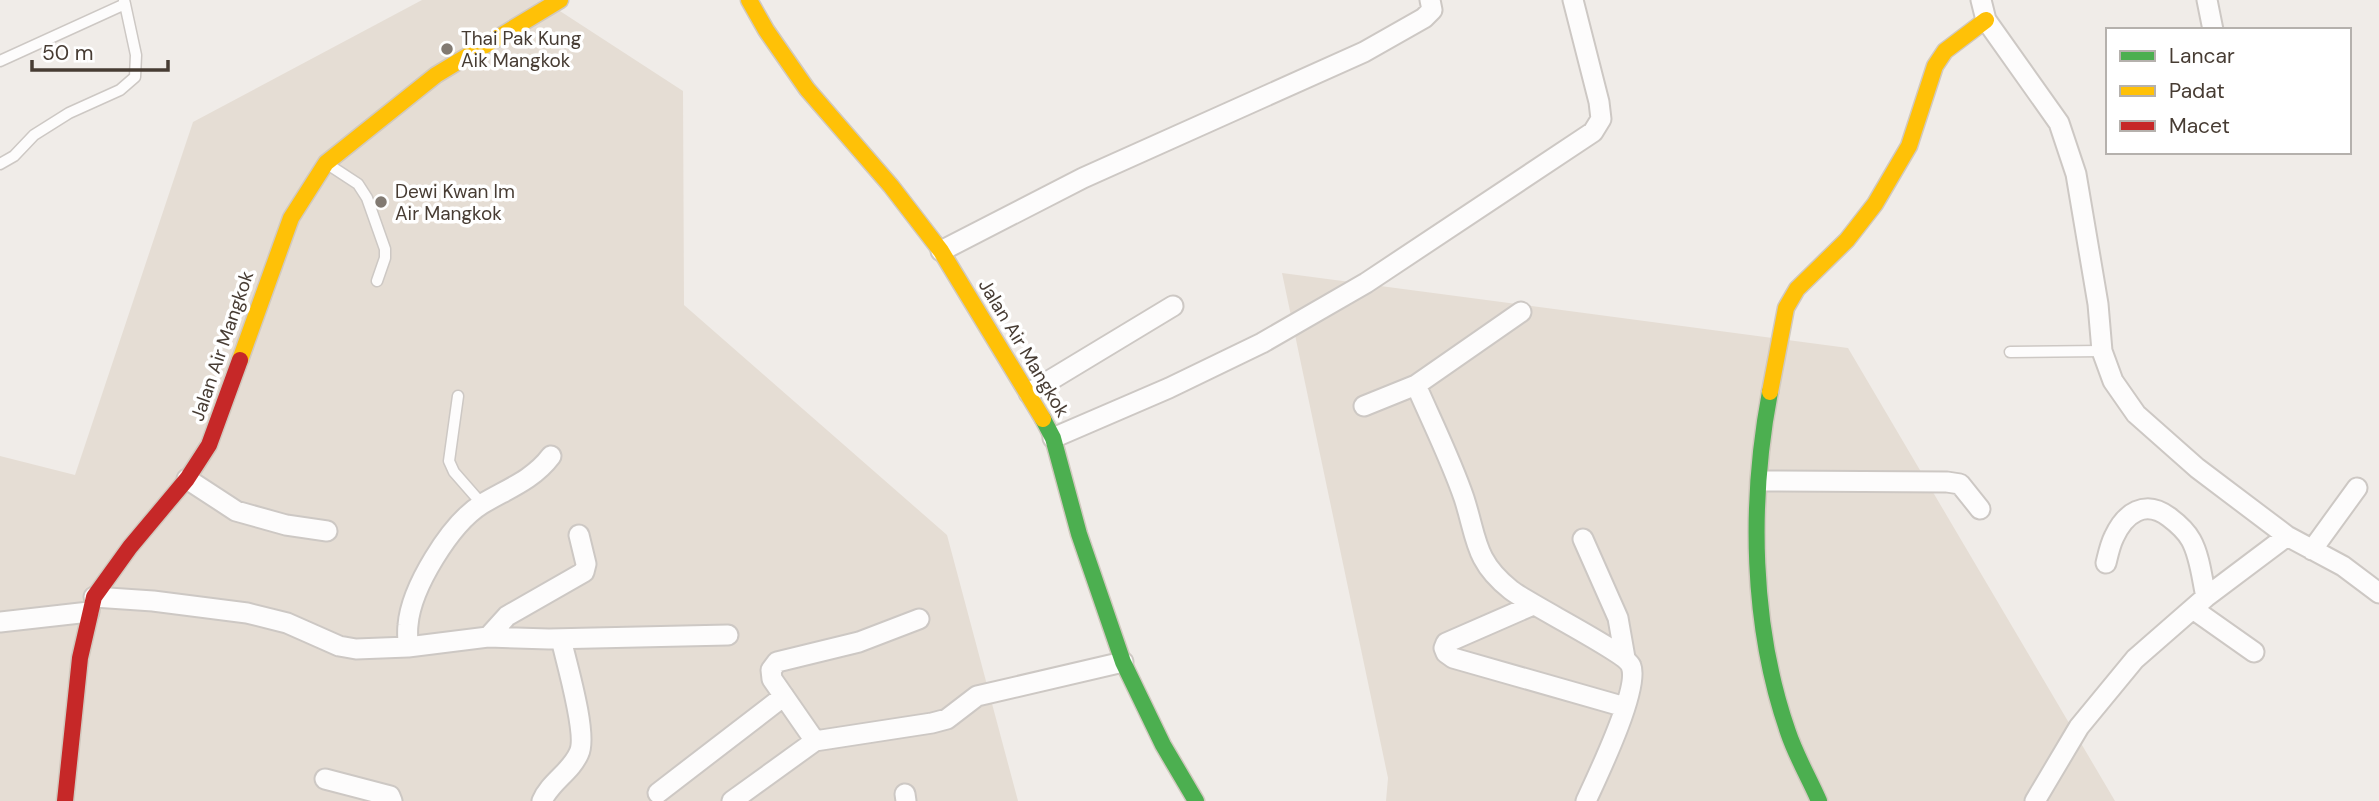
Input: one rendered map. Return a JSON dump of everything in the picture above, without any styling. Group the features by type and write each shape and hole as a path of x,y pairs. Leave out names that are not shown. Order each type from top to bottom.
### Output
{"street":[{"name":"Jalan Air Mangkok","path":"65,801 80,659 91,604 130,547 187,479 209,445 291,218 326,163 436,75 560,0"},
{"name":"Jalan Air Mangkok","path":"749,0 766,30 807,89 891,186 942,251 1029,393 1053,438 1079,534 1123,662 1163,745 1196,801"},
{"path":"942,251 1083,178 1364,52 1424,18 1432,10 1430,0"},
{"path":"1053,438 1169,388 1262,343 1366,283 1593,132 1601,119 1599,102 1573,0"},
{"path":"1981,0 1986,20 2059,123 2076,174 2098,304 2102,351 2113,381 2136,414 2197,468 2287,536 2343,566 2379,593"},
{"path":"2207,0 2213,28"},
{"path":"1819,801 1788,733 1765,645 1756,563 1766,413 1786,308 1797,289 1847,240 1875,204 1909,146 1935,66 1945,51 1986,20"},
{"path":"1029,393 1173,306"},
{"path":"1364,406 1416,385 1521,312"},
{"path":"1416,385 1465,499 1481,556 1493,574 1533,605 1625,658 1631,666 1632,674 1625,707 1586,801"},
{"path":"408,647 408,624 418,591 451,534 466,515 527,480 541,469 551,456"},
{"path":"187,479 236,511 286,525 327,531"},
{"path":"1761,481 1947,482 1960,484 1979,509"},
{"path":"2312,550 2357,488"},
{"path":"2106,563 2114,537 2128,518 2146,507 2159,509 2189,536 2195,548 2200,603 2254,652"},
{"path":"488,637 507,616 584,572 586,564 579,535"},
{"path":"2035,801 2079,727 2135,659 2200,603 2287,536"},
{"path":"1583,539 1618,618 1625,658"},
{"path":"0,622 91,604 153,601 247,613 287,622 339,646 356,649 408,647 488,637 561,639 728,635"},
{"path":"1533,605 1446,643 1446,653 1453,658 1625,707"},
{"path":"815,741 772,679 771,670 777,662 859,642 919,619"},
{"path":"542,801 554,782 575,762 581,750 576,704 561,639"},
{"path":"732,801 815,741 932,723 947,719 977,696 1123,662"},
{"path":"658,793 784,696"},
{"path":"325,779 390,796 392,801"}],"lane":[{"path":"0,61 125,2 136,55 135,77 120,90 69,113 34,135 15,156 0,164"},
{"path":"326,163 358,184 367,198 385,249 385,258 377,281"},
{"path":"2010,352 2102,351"},
{"path":"458,396 449,461 454,472 482,504"}],"shaded area":[{"path":"422,0 543,0 683,91 684,305 947,535 1018,801 0,801 0,456 75,475 193,122"},
{"path":"1282,273 1848,348 2115,801 1386,801 1388,778"}],"traffic: fast":[{"path":"1770,392 1763,434 1757,520 1761,607 1776,691 1791,741 1819,801"},
{"path":"1043,419 1053,438 1079,534 1123,662 1163,745 1196,801"}],"traffic: slow":[{"path":"240,360 291,218 326,163 436,75 560,0"},
{"path":"749,0 766,30 807,89 891,186 941,251 1043,419"},
{"path":"1770,392 1786,308 1797,289 1847,240 1875,204 1909,146 1935,66 1945,51 1986,20"}],"traffic: jam":[{"path":"65,801 80,658 94,597 130,547 187,479 209,445 240,360"}],"place":[{"name":"Thai Pak Kung Aik Mangkok","path":"447,49"},
{"name":"Dewi Kwan Im Air Mangkok","path":"381,202"}]}
